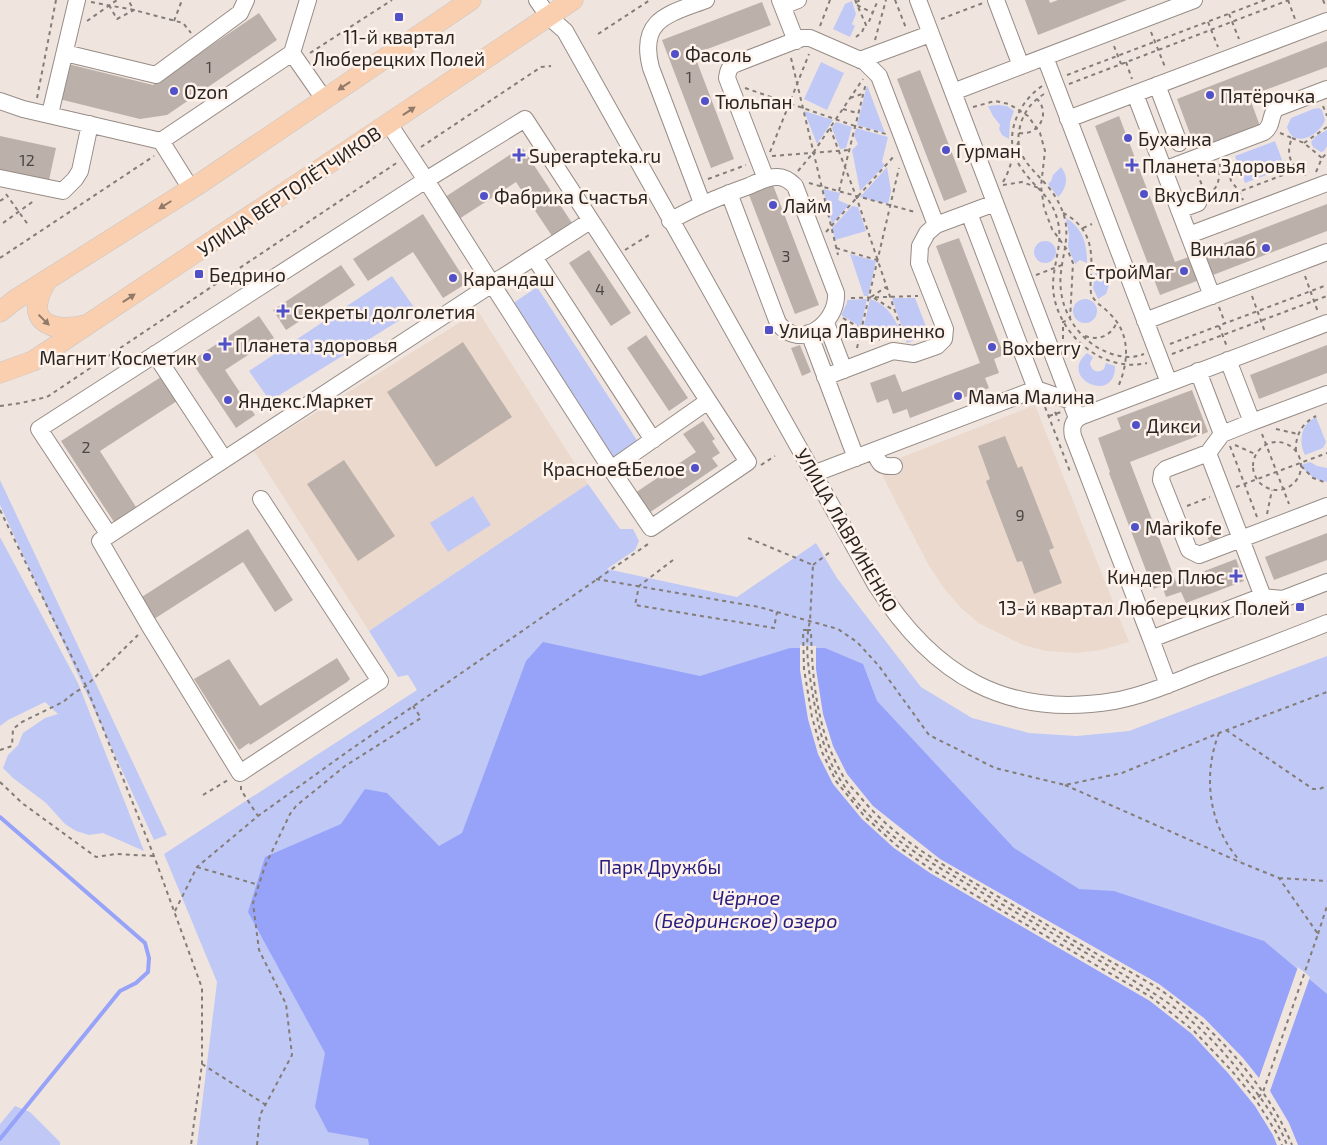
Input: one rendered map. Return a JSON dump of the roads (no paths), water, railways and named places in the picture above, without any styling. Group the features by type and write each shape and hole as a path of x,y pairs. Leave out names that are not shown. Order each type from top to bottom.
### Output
{"main road":[{"path":"5,305 191,189 471,0"},
{"name":"УЛИЦА ВЕРТОЛЁТЧИКОВ","path":"1,373 29,364 389,124 561,6"},
{"path":"48,279 40,292 37,305 38,314 43,321 49,326 57,328 88,325"}],"street":[{"path":"43,113 66,52 77,0"},
{"path":"66,52 156,75 240,13 246,0"},
{"path":"162,141 292,53 308,0"},
{"name":"УЛИЦА ЛАВРИНЕНКО","path":"537,0 561,6 565,31 876,585 895,613 924,647 949,668 987,689 1018,700 1077,706 1116,700 1168,684 1327,623"},
{"path":"702,203 651,68 647,55 647,46 654,28 664,16 706,0"},
{"path":"792,42 782,3 798,0"},
{"path":"918,0 1077,418"},
{"path":"996,0 1021,66"},
{"path":"953,92 1194,0"},
{"path":"1068,119 1327,21"},
{"path":"868,64 911,41 928,29"},
{"path":"766,179 729,83 728,73 733,65 792,42 806,38 815,39 868,64 879,76 935,221"},
{"path":"292,53 324,99"},
{"path":"1044,57 1169,382"},
{"path":"1163,83 1179,143"},
{"path":"1164,170 1192,159 1224,152 1264,132 1270,127 1272,113 1277,108 1327,89"},
{"path":"1136,93 1213,295"},
{"path":"0,101 23,109 162,141 191,189"},
{"path":"109,536 40,429 426,180 525,120 748,462 651,528 611,469 492,284 426,180 410,154 389,124"},
{"path":"2,184 51,188 63,191 80,171 90,124"},
{"path":"670,220 702,203 766,179 780,177 791,180 836,293 831,311 820,328 802,335 790,334 778,323 729,193"},
{"path":"1189,235 1321,178"},
{"path":"825,377 893,351 919,353 938,346 944,339 945,329 919,263 923,239 935,221 969,213 995,203"},
{"path":"1179,210 1203,203"},
{"path":"969,213 1036,389"},
{"path":"261,499 380,681 240,773 100,541 590,221"},
{"path":"1146,321 1327,252"},
{"path":"534,257 653,440"},
{"path":"831,311 848,368"},
{"path":"1168,684 1073,436 1072,426 1077,418 1325,323"},
{"path":"809,333 856,458"},
{"path":"155,354 224,459"},
{"path":"1230,360 1256,422"},
{"path":"1198,371 1222,434"},
{"path":"1036,389 1071,401"},
{"path":"813,474 874,451 1018,404 1036,389"},
{"path":"1327,394 1222,434 1208,453 1166,469 1162,473 1161,480 1187,547 1199,555 1327,506"},
{"path":"611,469 708,402"},
{"path":"874,451 879,463 886,467 894,466"},
{"path":"1208,453 1264,597"},
{"path":"1151,639 1264,597 1283,599 1327,582"}],"water":[{"name":"Чёрное (Бедринское) озеро","path":"543,642 700,676 790,648 825,648 863,664 877,701 1014,848 1079,889 1114,891 1264,941 1327,994 1327,1145 369,1145 368,1139 328,1132 315,1107 325,1053 248,912 265,857 341,824 365,789 387,793 439,846 462,833 526,661"}],"waterway":[{"path":"0,817 145,943 149,958 148,972 136,983 120,991 0,1139"}],"place":[{"name":"11-й квартал Люберецких Полей","path":"399,17"},
{"name":"Фасоль","path":"675,54"},
{"name":"Ozon","path":"174,91"},
{"name":"Пятёрочка","path":"1210,95"},
{"name":"Тюльпан","path":"705,101"},
{"name":"Буханка","path":"1128,138"},
{"name":"Гурман","path":"946,150"},
{"name":"Superapteka.ru","path":"519,155"},
{"name":"Планета Здоровья","path":"1132,165"},
{"name":"ВкусВилл","path":"1144,194"},
{"name":"Фабрика Счастья","path":"484,196"},
{"name":"Лайм","path":"773,205"},
{"name":"Винлаб","path":"1266,248"},
{"name":"СтройМаг","path":"1184,271"},
{"name":"Бедрино","path":"199,274"},
{"name":"Карандаш","path":"453,278"},
{"name":"Секреты долголетия","path":"283,311"},
{"name":"Улица Лавриненко","path":"769,330"},
{"name":"Планета здоровья","path":"225,344"},
{"name":"Boxberry","path":"992,347"},
{"name":"Магнит Косметик","path":"207,357"},
{"name":"Мама Малина","path":"958,396"},
{"name":"Яндекс.Маркет","path":"228,400"},
{"name":"Дикси","path":"1136,425"},
{"name":"Красное&Белое","path":"695,468"},
{"name":"Marikofe","path":"1135,527"},
{"name":"Киндер Плюс","path":"1236,576"},
{"name":"13-й квартал Люберецких Полей","path":"1300,607"}],"park label":[{"name":"Парк Дружбы","path":"660,866"}]}
